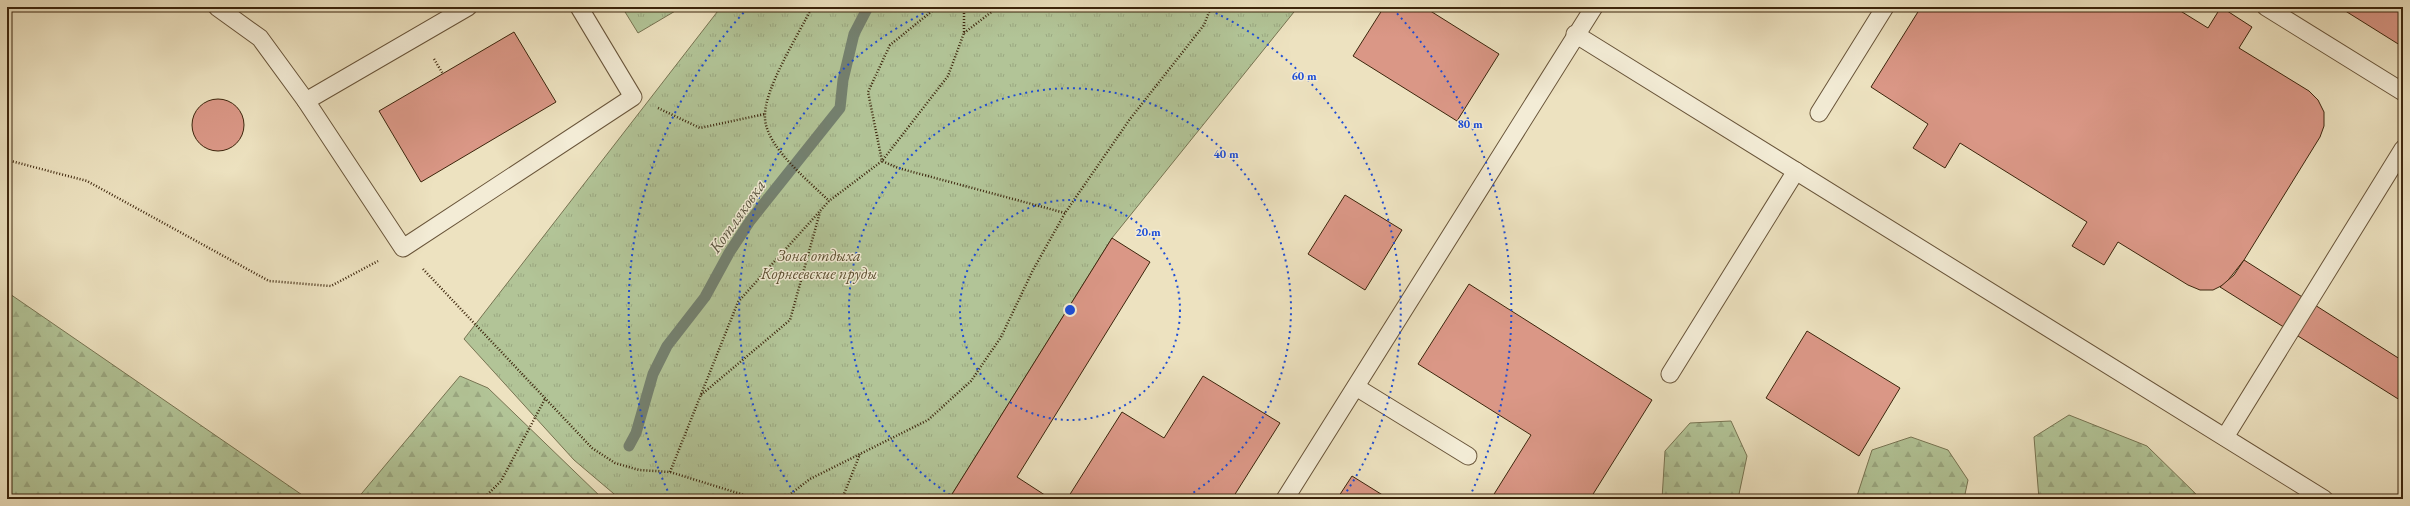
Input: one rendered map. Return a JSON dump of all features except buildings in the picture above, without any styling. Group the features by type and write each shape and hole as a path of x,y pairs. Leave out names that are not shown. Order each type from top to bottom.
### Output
{"lane":[{"path":"217,7 260,38 306,101 403,248 633,97 579,7"},
{"path":"306,101 468,7"},
{"path":"1285,499 1594,7"},
{"path":"1819,113 1885,7"},
{"path":"2266,7 2403,92"},
{"path":"1576,34 2324,499"},
{"path":"2225,437 2403,149"},
{"path":"1670,374 1796,171"},
{"path":"1356,387 1468,456"}],"path":[{"path":"812,7 768,95 764,119 770,135 784,157 829,200"},
{"path":"882,160 868,92 890,45 937,7"},
{"path":"670,472 738,302 829,200 882,160 948,76 964,33 964,7"},
{"path":"964,33 998,7"},
{"path":"784,499 810,479 928,420 971,381 1001,337 1033,270 1065,213 1130,120 1204,25 1211,7"},
{"path":"633,97 700,128 765,114"},
{"path":"7,160 87,181 269,281 332,286 403,248 592,448 615,463 639,470 670,472 757,499"},
{"path":"882,160 898,168 1065,213"},
{"path":"700,396 790,320 820,211"},
{"path":"483,499 500,481 545,398"},
{"path":"842,499 861,453"}],"green space":[{"path":"622,7 682,7 638,33"},
{"name":"Зона отдыха Корнеевские пруды","path":"721,7 1298,7 1112,238 949,499 620,499 574,460 464,339"},
{"path":"7,292 308,499 7,499"},
{"path":"460,376 488,388 603,499 357,499"},
{"path":"2069,415 2147,446 2201,499 2039,499 2034,437"},
{"path":"1731,421 1747,456 1738,499 1662,499 1665,451 1690,423"},
{"path":"1911,437 1948,450 1968,480 1964,499 1856,499 1872,450"}],"waterway":[{"name":"Котляковка","path":"629,446 636,433 653,374 667,346 705,297 729,253 750,221 840,108 843,80 854,34 868,7"}]}
